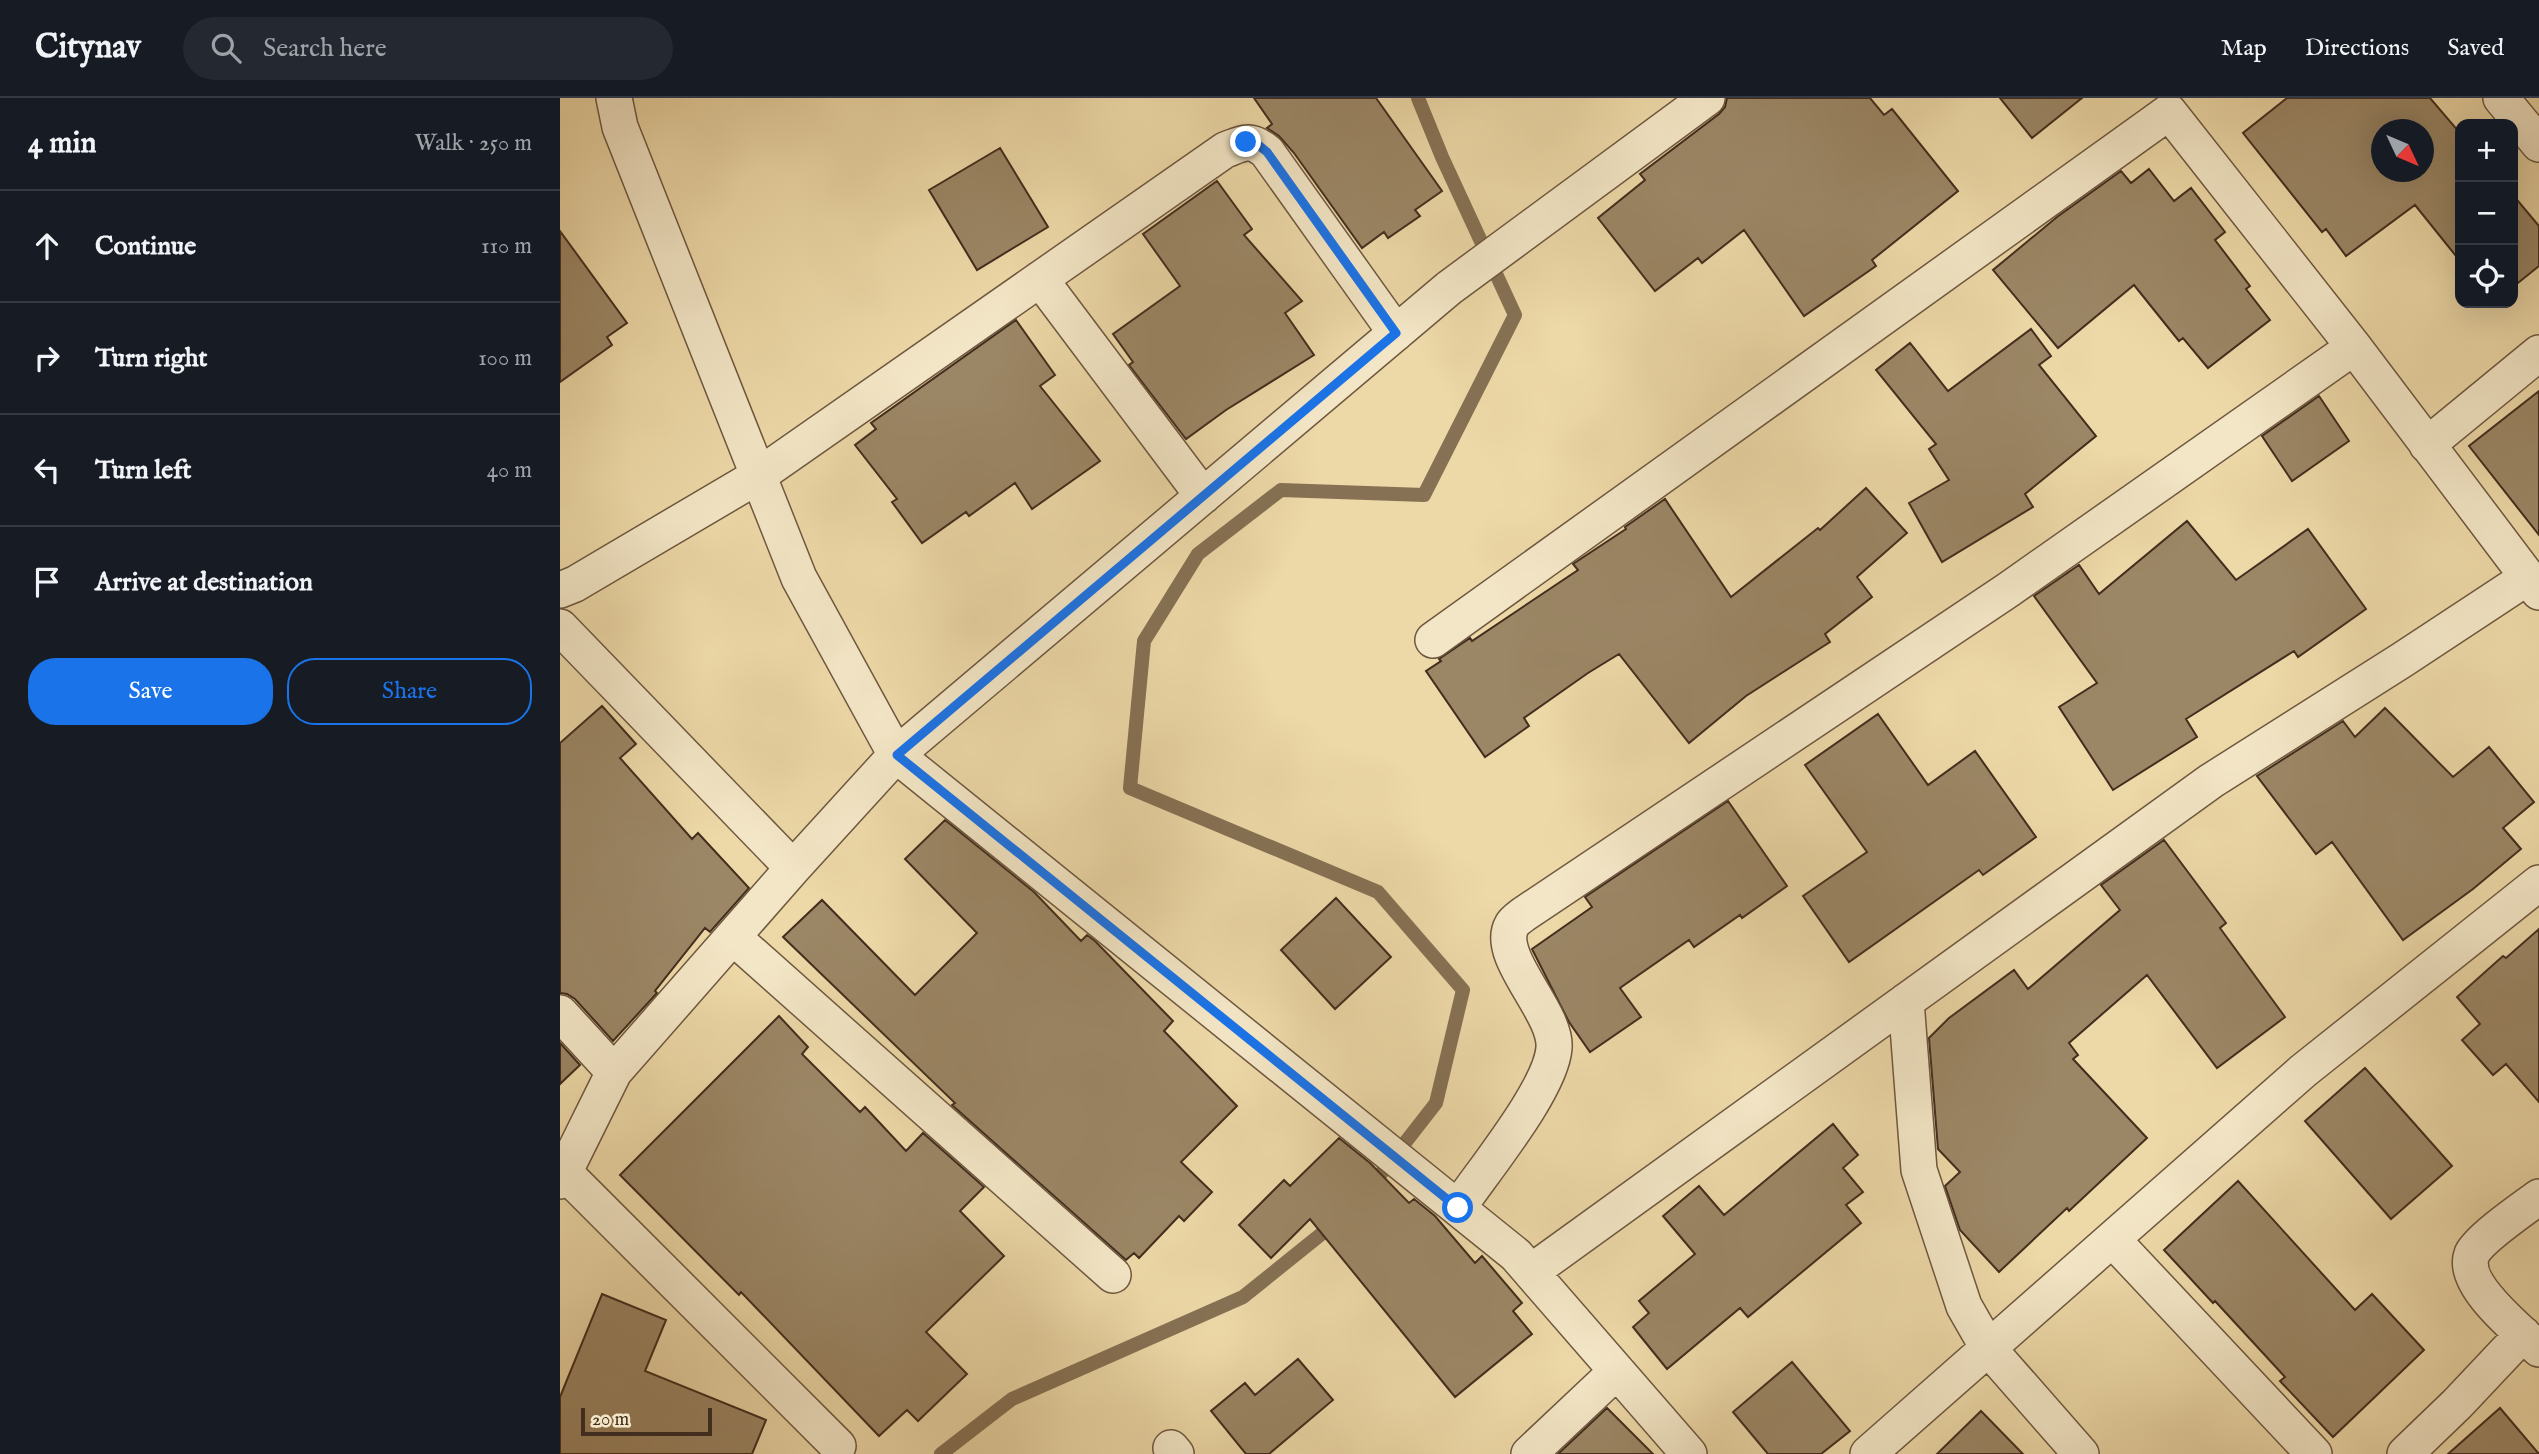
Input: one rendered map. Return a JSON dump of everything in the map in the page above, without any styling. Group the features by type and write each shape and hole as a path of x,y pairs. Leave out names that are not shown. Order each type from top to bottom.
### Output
{"street":[{"path":"614,98 620,127 799,578 897,755 1516,1255 1689,1454"},
{"path":"838,1446 562,1177 614,1072 793,868 897,755 1449,288 1707,98"},
{"path":"2501,98 2539,144"},
{"path":"1433,640 2171,103 2533,584 2211,781 1531,1272"},
{"path":"560,590 575,584 758,475 1226,150 1246,142 1257,144 1267,152 1396,333"},
{"path":"1040,279 1203,496"},
{"path":"1458,1208 1538,1092 1551,1066 1555,1046 1552,1029 1509,947 1512,925 1518,919 2008,590 2354,347"},
{"path":"2427,444 2539,353"},
{"path":"560,627 793,868"},
{"path":"1868,1454 2303,1071 2539,883"},
{"path":"733,937 1113,1275"},
{"path":"1906,1001 1919,1170 1964,1307 1988,1348 2081,1454"},
{"path":"560,1013 614,1072"},
{"path":"2405,1454 2457,1404 2531,1342 2499,1312 2480,1289 2472,1271 2471,1256 2479,1245 2539,1197"},
{"path":"2112,1239 2314,1454"},
{"path":"1529,1454 1617,1371"}],"building":[{"path":"1254,98 1376,98 1442,191 1415,210 1420,216 1388,238 1384,232 1362,248 1294,153 1279,136 1267,128 1272,124"},
{"path":"1727,98 1870,98 1884,115 1892,109 1958,191 1872,260 1876,266 1804,316 1744,230 1702,263 1698,258 1655,291 1598,218 1645,180 1640,174 1719,114 1725,107"},
{"path":"2000,98 2082,98 2032,138"},
{"path":"2287,98 2430,98 2455,127 2455,255 2415,205 2346,256 2326,229 2322,232 2243,133"},
{"path":"1000,148 1048,227 977,270 929,190"},
{"path":"2149,169 2174,201 2191,188 2225,232 2215,240 2250,286 2246,289 2270,320 2208,368 2183,338 2179,341 2134,285 2058,348 1993,270 2057,217 2121,171 2131,183"},
{"path":"1217,181 1252,229 1244,235 1302,301 1285,313 1314,355 1226,410 1186,439 1129,365 1133,362 1113,334 1180,286 1143,234"},
{"path":"2518,201 2539,226 2539,266 2518,283"},
{"path":"560,231 627,323 607,337 612,345 560,382"},
{"path":"1016,320 1055,375 1040,386 1100,461 1032,509 1015,483 969,516 966,512 922,543 892,502 897,499 855,445 876,429 871,423"},
{"path":"2031,329 2051,356 2039,365 2096,436 2025,494 2033,507 1942,562 1909,503 1949,480 1929,449 1936,444 1876,370 1910,343 1948,391"},
{"path":"2539,391 2539,535 2469,446"},
{"path":"2319,396 2349,441 2292,481 2262,436"},
{"path":"1866,488 1907,533 1857,577 1872,597 1825,634 1830,642 1746,696 1689,743 1619,654 1524,718 1529,726 1485,757 1426,671 1470,638 1472,641 1578,570 1573,564 1665,499 1731,597 1818,528 1820,530"},
{"path":"2187,521 2236,580 2308,529 2366,609 2298,657 2294,651 2186,719 2197,737 2113,790 2059,707 2097,683 2034,596 2079,565 2099,594"},
{"path":"602,706 636,744 620,758 692,839 698,833 749,888 710,932 705,928 655,991 657,993 613,1041 575,999 560,993 560,743"},
{"path":"2385,708 2453,777 2489,747 2534,802 2503,828 2521,849 2473,889 2403,940 2332,842 2316,854 2257,776 2343,721 2355,737"},
{"path":"1878,714 1928,785 1975,751 2036,837 1983,875 1979,870 1849,962 1803,896 1867,852 1805,765"},
{"path":"1728,801 1787,886 1694,947 1689,940 1620,988 1641,1017 1590,1052 1569,1022 1532,949 1592,907 1585,897"},
{"path":"945,820 1034,892 1081,941 1087,935 1095,941 1173,1021 1164,1031 1237,1106 1181,1162 1212,1192 1184,1221 1179,1216 1139,1258 1134,1253 1126,1260 952,1105 955,1103 783,937 822,900 915,995 977,933 905,859"},
{"path":"2164,840 2226,923 2220,928 2285,1017 2217,1068 2147,975 2069,1043 2078,1055 2073,1059 2147,1138 1999,1272 1960,1230 1945,1186 1960,1172 1938,1149 1929,1038 1949,1018 2014,970 2028,989 2120,910 2101,885"},
{"path":"1336,898 1391,957 1335,1009 1281,950"},
{"path":"2539,929 2539,1102 2506,1064 2493,1075 2462,1040 2480,1024 2457,997 2503,956 2506,958"},
{"path":"779,1016 808,1047 802,1054 860,1112 865,1107 906,1151 923,1133 984,1187 960,1211 1004,1256 926,1332 967,1374 918,1421 907,1410 879,1436 741,1292 739,1295 620,1175"},
{"path":"560,1043 580,1065 560,1084"},
{"path":"2365,1068 2452,1166 2391,1219 2305,1121"},
{"path":"1833,1124 1858,1155 1843,1168 1863,1192 1846,1205 1861,1223 1748,1317 1740,1308 1667,1369 1633,1327 1649,1313 1639,1301 1695,1254 1663,1216 1699,1186 1724,1215"},
{"path":"1339,1138 1370,1163 1409,1203 1414,1199 1435,1216 1475,1263 1482,1256 1522,1303 1513,1311 1532,1334 1455,1397 1310,1219 1271,1258 1239,1225 1284,1180 1290,1186"},
{"path":"2238,1181 2355,1310 2372,1294 2424,1350 2333,1437 2280,1381 2285,1377 2164,1250"},
{"path":"602,1294 666,1320 645,1371 766,1420 752,1454 560,1454 560,1397"},
{"path":"1298,1359 1333,1400 1269,1454 1246,1454 1211,1411 1245,1383 1255,1395"},
{"path":"1792,1362 1850,1431 1821,1454 1768,1454 1733,1412"},
{"path":"1607,1408 1653,1454 1558,1454"},
{"path":"2500,1408 2539,1454 2448,1454"},
{"path":"1981,1411 2023,1454 1937,1454"}],"waterway":[{"path":"1369,1189 1436,1103 1463,990 1378,892 1130,788 1144,641 1198,554 1281,490 1424,495 1515,315 1442,157 1418,98"},
{"path":"941,1454 1012,1399 1243,1297 1335,1223"}],"route":[{"path":"1246,142 1257,144 1267,152 1396,333 897,755 1458,1208"}]}
